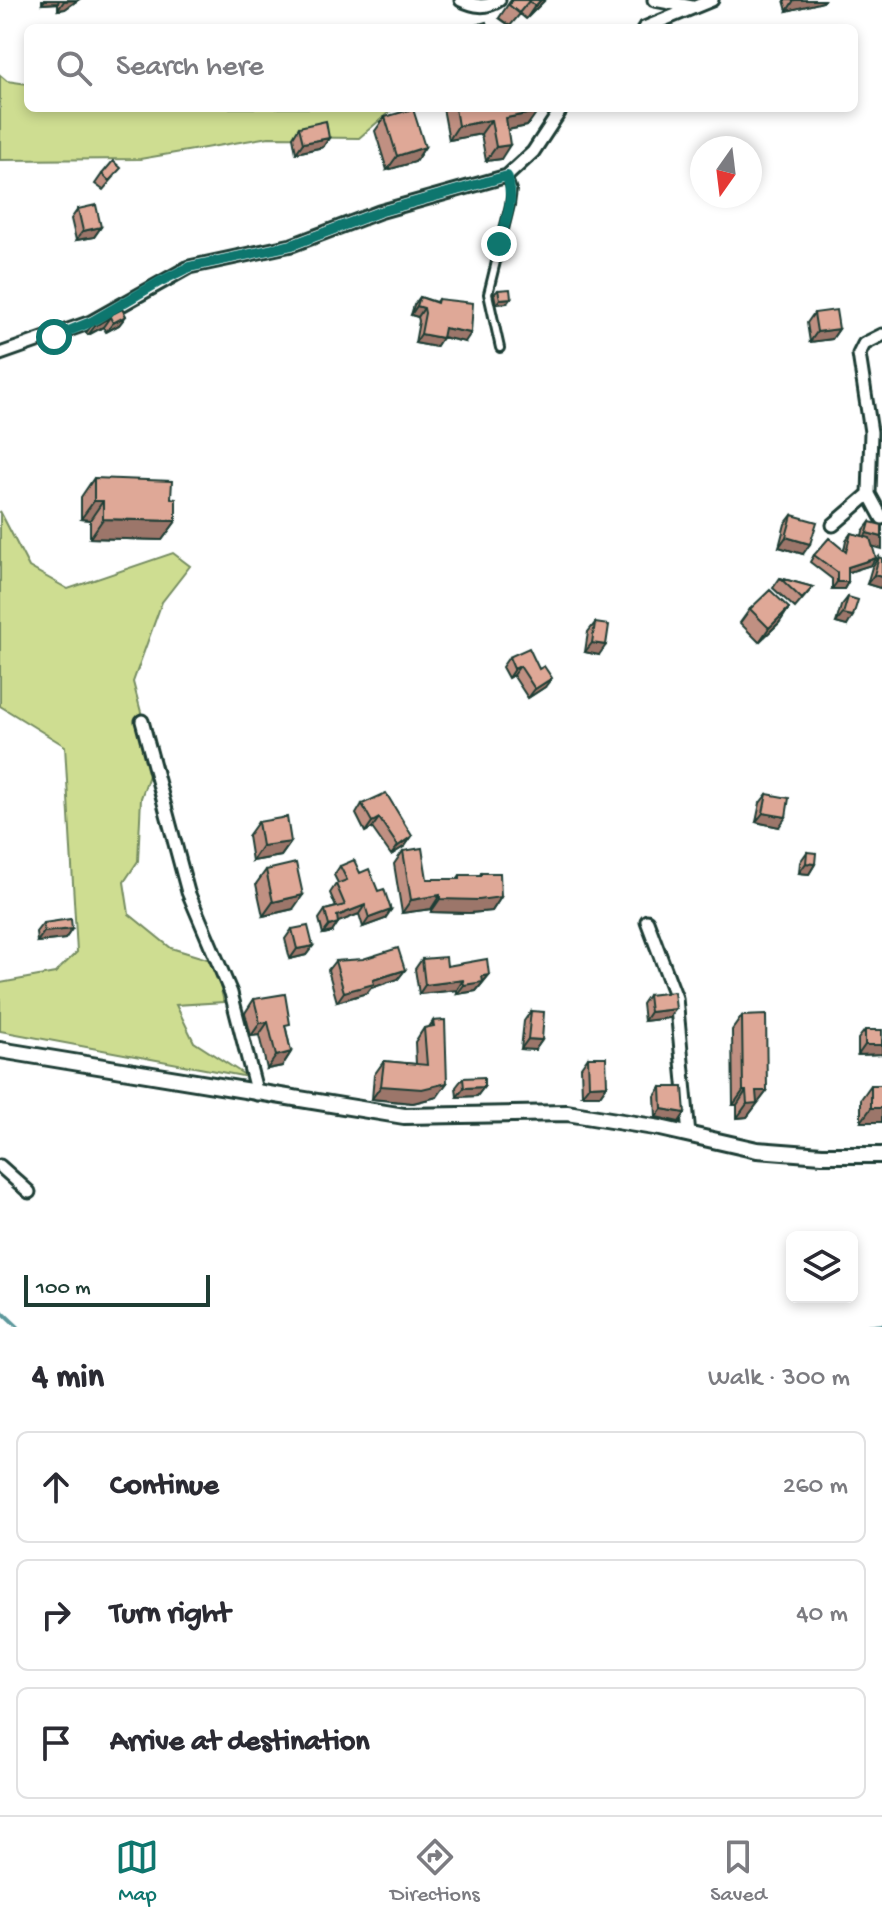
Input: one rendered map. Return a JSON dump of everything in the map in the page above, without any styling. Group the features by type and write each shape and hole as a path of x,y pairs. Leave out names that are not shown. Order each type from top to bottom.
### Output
{"street":[{"path":"461,0 479,6 491,5 499,0"},
{"path":"654,0 692,8"},
{"path":"654,24 712,0"},
{"path":"0,354 91,322 189,267 292,245 379,212 507,176 533,152 559,112"},
{"path":"882,335 864,344 859,354 871,432 869,494 882,518"},
{"path":"833,525 869,494"},
{"path":"142,721 188,892 231,993 257,1094"},
{"path":"647,921 676,998 689,1135"},
{"path":"0,1050 404,1116 567,1113 757,1150 882,1155"},
{"path":"0,1166 29,1192"}],"lane":[{"path":"500,348 488,294 510,205 512,190 507,176"}],"green space":[{"path":"0,75 7,81 24,83 24,112 389,112 359,138 269,137 140,159 0,160"},
{"path":"0,511 29,567 68,589 173,553 190,566 162,602 133,682 154,761 141,798 138,861 124,882 129,914 171,948 214,961 224,1002 176,1005 194,1042 248,1077 0,1031 0,983 55,973 77,952 65,746 0,706"}],"building":[{"path":"513,0 541,0 535,6 529,1 519,13 509,5"},
{"path":"414,112 425,147 397,156 385,117"},
{"path":"456,112 537,112 506,118 510,145 496,147 491,120 458,126"},
{"path":"326,121 329,138 303,143 299,127"},
{"path":"113,161 121,168 109,181 102,174"},
{"path":"96,205 101,227 83,231 78,209"},
{"path":"510,289 511,298 500,299 498,290"},
{"path":"420,297 437,303 438,299 473,303 471,333 444,328 442,338 421,334 425,313 424,308 417,306"},
{"path":"122,309 126,316 113,323 110,317 95,326 93,323"},
{"path":"836,310 839,329 817,332 814,313"},
{"path":"94,478 172,481 171,498 176,499 176,521 103,519 103,501 94,501"},
{"path":"792,515 817,522 810,544 786,537"},
{"path":"870,522 882,525 882,537 867,533"},
{"path":"851,533 870,538 876,558 848,567 848,582 837,582 837,572 814,555 829,538 846,552"},
{"path":"879,557 882,558 882,577 874,575"},
{"path":"780,578 813,587 802,599"},
{"path":"770,590 789,608 769,628 750,609"},
{"path":"848,597 858,600 853,616 843,614"},
{"path":"595,623 609,625 606,645 592,643"},
{"path":"529,648 539,669 544,666 552,678 535,689 520,666 514,669 509,657"},
{"path":"386,793 412,836 398,846 379,818 372,822 362,804"},
{"path":"767,794 789,798 786,817 763,813"},
{"path":"287,817 291,842 262,846 258,822"},
{"path":"422,848 427,879 460,879 460,875 500,873 501,897 440,899 440,895 411,900 403,851"},
{"path":"807,852 816,853 815,864 806,863"},
{"path":"354,860 360,873 369,869 378,891 384,889 391,910 369,918 365,905 337,916 338,923 329,926 325,910 345,905 336,884 347,880 340,866"},
{"path":"296,863 303,895 273,902 266,870"},
{"path":"71,919 72,929 44,932 43,923"},
{"path":"308,926 313,946 297,949 292,929"},
{"path":"398,948 405,970 373,980 374,984 344,992 335,961 363,959"},
{"path":"446,957 447,966 487,959 489,975 482,976 483,982 464,985 463,980 425,985 422,959"},
{"path":"674,992 676,1009 650,1012 648,995"},
{"path":"285,994 290,1024 285,1025 291,1052 276,1056 268,1022 260,1023 254,999"},
{"path":"531,1011 544,1012 542,1040 528,1039"},
{"path":"766,1015 767,1091 756,1091 757,1103 747,1104 746,1091 743,1091 742,1016"},
{"path":"445,1020 447,1083 422,1089 381,1086 384,1061 427,1065 424,1028 434,1026 433,1021"},
{"path":"865,1030 882,1030 882,1045 865,1045"},
{"path":"588,1057 606,1057 607,1085 589,1086"},
{"path":"484,1077 484,1087 464,1088 463,1078"},
{"path":"871,1085 882,1085 882,1108 871,1108"},
{"path":"661,1087 683,1087 685,1113 662,1109"}],"waterway":[{"path":"0,1310 18,1327"},
{"path":"865,1327 882,1325"}],"route":[{"path":"54,337 91,322 189,267 292,245 379,212 507,176 512,190 499,244"}]}
